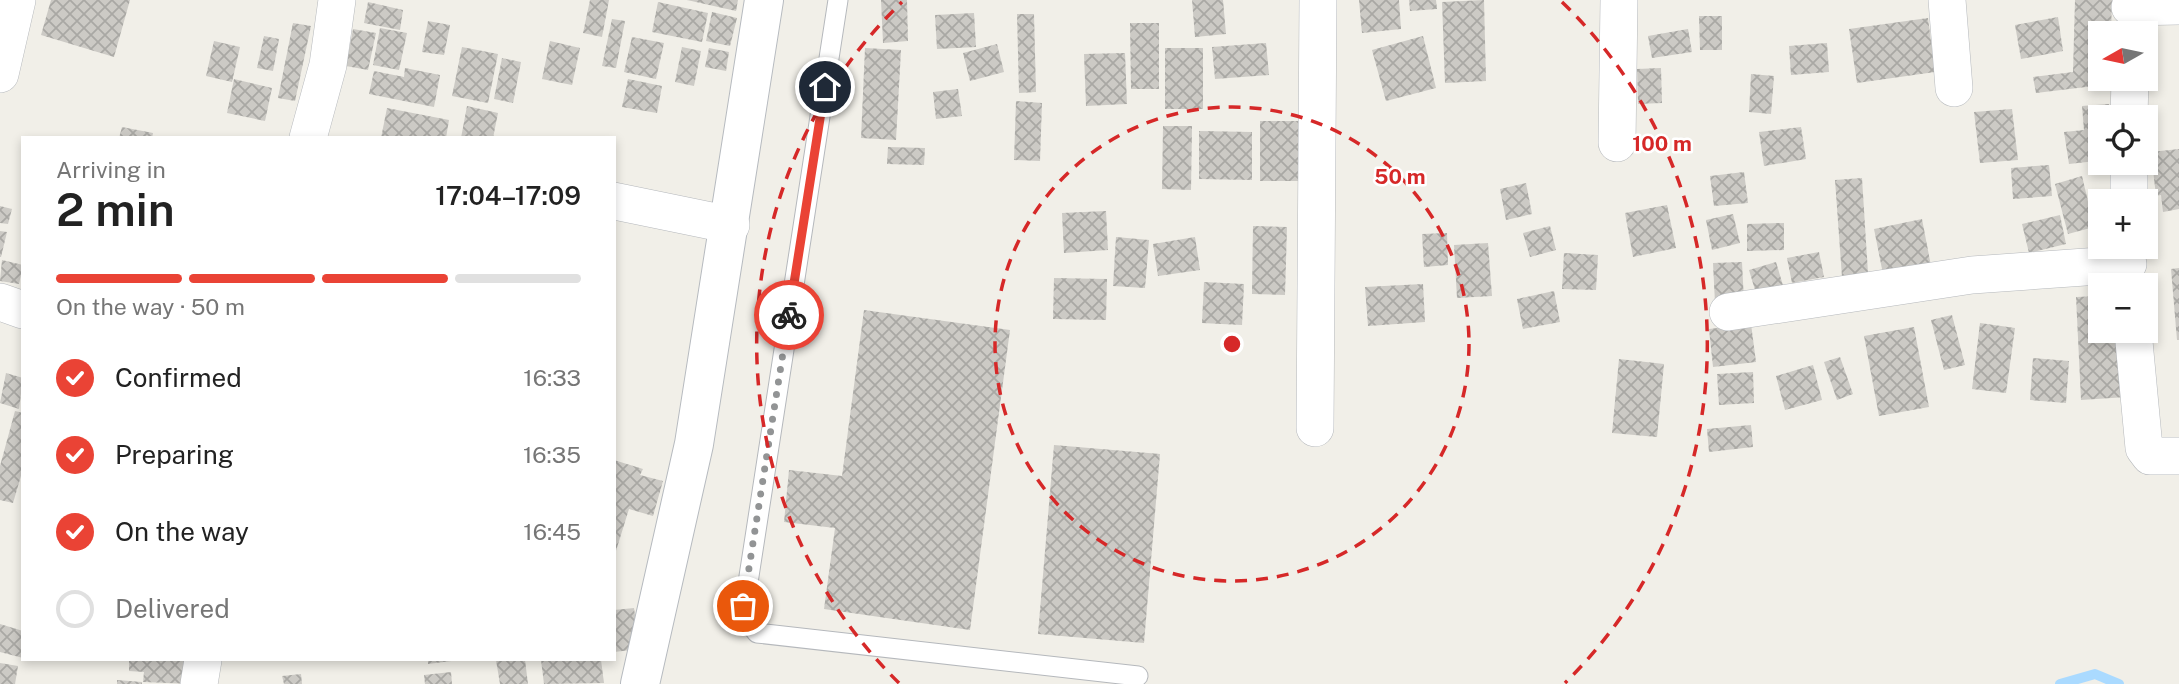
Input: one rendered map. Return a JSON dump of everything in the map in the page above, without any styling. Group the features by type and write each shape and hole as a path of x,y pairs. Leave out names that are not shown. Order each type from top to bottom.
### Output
{"main road":[{"path":"640,684 694,444 731,225 764,0"}],"street":[{"path":"0,74 17,0"},
{"path":"309,136 328,65 337,0"},
{"path":"1315,428 1318,0"},
{"path":"1617,143 1619,0"},
{"path":"1947,0 1954,88"},
{"path":"2130,14 2179,6"},
{"path":"616,201 731,225"},
{"path":"1728,312 1972,275 2129,265"},
{"path":"0,302 21,309"},
{"path":"2134,343 2141,431 2150,456 2179,456"},
{"path":"199,684 203,661"}],"lane":[{"path":"838,0 743,615 757,633 1138,676"}],"building":[{"path":"51,0 130,0 114,57 41,35"},
{"path":"590,0 609,0 602,37 583,33"},
{"path":"687,0 738,0 736,11"},
{"path":"881,0 907,0 908,41 883,43"},
{"path":"1192,0 1223,0 1226,34 1195,37"},
{"path":"1359,0 1399,0 1401,29 1362,33"},
{"path":"1409,0 1436,0 1437,9 1410,11"},
{"path":"1484,0 1486,81 1445,83 1442,2"},
{"path":"2075,0 2112,0 2111,21 2088,21 2088,87 2036,93 2033,77 2073,72"},
{"path":"368,2 403,10 400,30 364,23"},
{"path":"658,2 708,13 702,42 652,32"},
{"path":"712,12 737,18 730,46 706,41"},
{"path":"974,13 976,47 937,49 935,15"},
{"path":"1017,14 1034,14 1036,92 1019,93"},
{"path":"1699,16 1722,16 1722,50 1700,50"},
{"path":"2058,17 2063,51 2021,59 2015,25"},
{"path":"1928,18 1935,72 1857,83 1849,29"},
{"path":"612,19 625,21 616,68 602,66"},
{"path":"428,21 450,25 444,55 422,52"},
{"path":"293,23 311,26 295,101 278,98"},
{"path":"1130,23 1159,23 1159,89 1131,89"},
{"path":"380,28 407,33 399,70 373,65"},
{"path":"353,29 376,33 368,70 346,66"},
{"path":"1688,29 1692,52 1652,58 1648,36"},
{"path":"264,36 279,39 273,71 257,68"},
{"path":"1423,36 1436,88 1386,101 1372,50"},
{"path":"632,37 664,43 656,79 624,72"},
{"path":"214,41 240,47 232,82 206,76"},
{"path":"550,41 580,48 572,85 542,79"},
{"path":"1266,43 1269,75 1215,79 1212,47"},
{"path":"1827,43 1829,72 1791,75 1789,46"},
{"path":"997,44 1004,72 970,81 963,53"},
{"path":"462,47 498,54 488,103 452,96"},
{"path":"682,47 701,51 694,86 675,82"},
{"path":"709,48 729,52 726,71 705,67"},
{"path":"865,48 901,50 896,140 861,138"},
{"path":"1165,48 1203,48 1203,109 1165,109"},
{"path":"1125,53 1127,104 1086,106 1084,54"},
{"path":"502,58 521,62 513,103 494,99"},
{"path":"405,68 440,75 434,107 369,94 374,71 404,77"},
{"path":"1661,68 1662,103 1638,104 1637,69"},
{"path":"1751,74 1774,76 1771,114 1749,112"},
{"path":"234,79 272,88 265,121 227,113"},
{"path":"628,79 662,86 657,113 622,107"},
{"path":"958,89 962,116 936,119 933,92"},
{"path":"1016,101 1042,103 1040,161 1014,160"},
{"path":"467,106 498,113 493,136 461,136"},
{"path":"2082,106 2088,106 2088,162 2069,164 2064,132 2084,130"},
{"path":"387,108 449,120 446,136 381,136"},
{"path":"2012,109 2018,160 1980,163 1974,112"},
{"path":"1260,121 1299,121 1300,181 1260,181"},
{"path":"1163,126 1192,126 1191,190 1162,189"},
{"path":"122,127 153,133 152,136 120,136"},
{"path":"1801,127 1806,159 1764,166 1759,132"},
{"path":"1199,131 1252,132 1252,180 1199,179"},
{"path":"888,147 925,148 924,165 887,164"},
{"path":"2179,149 2179,209 2163,212 2161,195 2158,196 2158,189 2155,189 2154,175 2158,175 2158,151"},
{"path":"2049,165 2052,196 2013,199 2011,168"},
{"path":"1744,172 1748,203 1714,206 1710,176"},
{"path":"2082,176 2088,202 2088,229 2068,234 2055,184"},
{"path":"1862,178 1869,289 1843,291 1835,180"},
{"path":"1526,183 1532,214 1506,220 1500,189"},
{"path":"1667,205 1676,248 1633,257 1625,213"},
{"path":"0,206 12,209 8,224 0,223"},
{"path":"1106,211 1108,250 1064,253 1062,213"},
{"path":"1733,214 1740,243 1712,250 1706,220"},
{"path":"2060,215 2066,244 2029,253 2022,224"},
{"path":"1922,219 1931,266 1883,274 1874,229"},
{"path":"1784,223 1784,250 1747,251 1747,224"},
{"path":"1253,226 1287,227 1285,295 1252,294"},
{"path":"1550,226 1556,250 1530,257 1523,233"},
{"path":"0,231 7,232 1,257 0,257"},
{"path":"1447,233 1448,265 1424,267 1422,234"},
{"path":"1116,237 1149,240 1145,288 1113,286"},
{"path":"1195,237 1200,270 1158,276 1153,244"},
{"path":"1488,243 1492,296 1457,298 1454,245"},
{"path":"1819,252 1824,277 1792,283 1787,258"},
{"path":"1564,253 1598,255 1596,290 1562,289"},
{"path":"2,260 21,265 19,284 0,281"},
{"path":"1742,262 1744,302 1715,303 1713,263"},
{"path":"1776,262 1785,292 1758,300 1749,270"},
{"path":"2179,268 2179,340 2177,340 2171,269"},
{"path":"1054,278 1107,279 1106,320 1053,319"},
{"path":"1204,282 1244,284 1242,325 1202,323"},
{"path":"1423,284 1425,322 1368,326 1365,287"},
{"path":"1554,291 1560,322 1523,329 1517,299"},
{"path":"2088,296 2088,343 2124,343 2127,397 2081,400 2076,297"},
{"path":"864,310 1010,330 970,630 824,609 835,528 784,522 789,470 842,476"},
{"path":"1952,315 1965,365 1944,370 1931,320"},
{"path":"1980,323 2015,328 2006,393 1972,389"},
{"path":"1751,324 1756,362 1713,367 1709,329"},
{"path":"1914,327 1929,407 1879,416 1864,336"},
{"path":"1840,357 1853,394 1837,400 1824,362"},
{"path":"2033,358 2069,361 2066,403 2030,400"},
{"path":"1619,359 1664,364 1657,437 1612,433"},
{"path":"1813,365 1822,400 1785,410 1776,376"},
{"path":"1753,372 1754,403 1719,405 1717,374"},
{"path":"6,373 21,377 19,409 0,403"},
{"path":"15,411 21,412 21,476 13,503 0,500 0,466"},
{"path":"1751,425 1753,447 1709,452 1707,429"},
{"path":"1054,445 1160,454 1144,643 1038,634"},
{"path":"616,461 643,469 640,475 663,481 653,516 629,509 616,551"},
{"path":"634,608 640,649 616,652 616,610"},
{"path":"0,624 21,630 21,657 0,652"},
{"path":"129,661 193,661 192,684 143,682 144,672 129,671"},
{"path":"428,661 451,661 428,664"},
{"path":"496,661 525,661 528,684 500,684"},
{"path":"541,661 601,661 604,683 544,684"},
{"path":"0,663 18,666 15,684 0,684"},
{"path":"451,672 452,684 425,684 424,675"},
{"path":"301,674 302,684 284,684 282,676"},
{"path":"117,680 142,682 142,684 117,684"}],"waterway":[{"path":"2060,684 2095,674 2119,684"}],"way so far":[{"path":"743,606 789,315"}],"route":[{"path":"789,315 825,87"}]}
